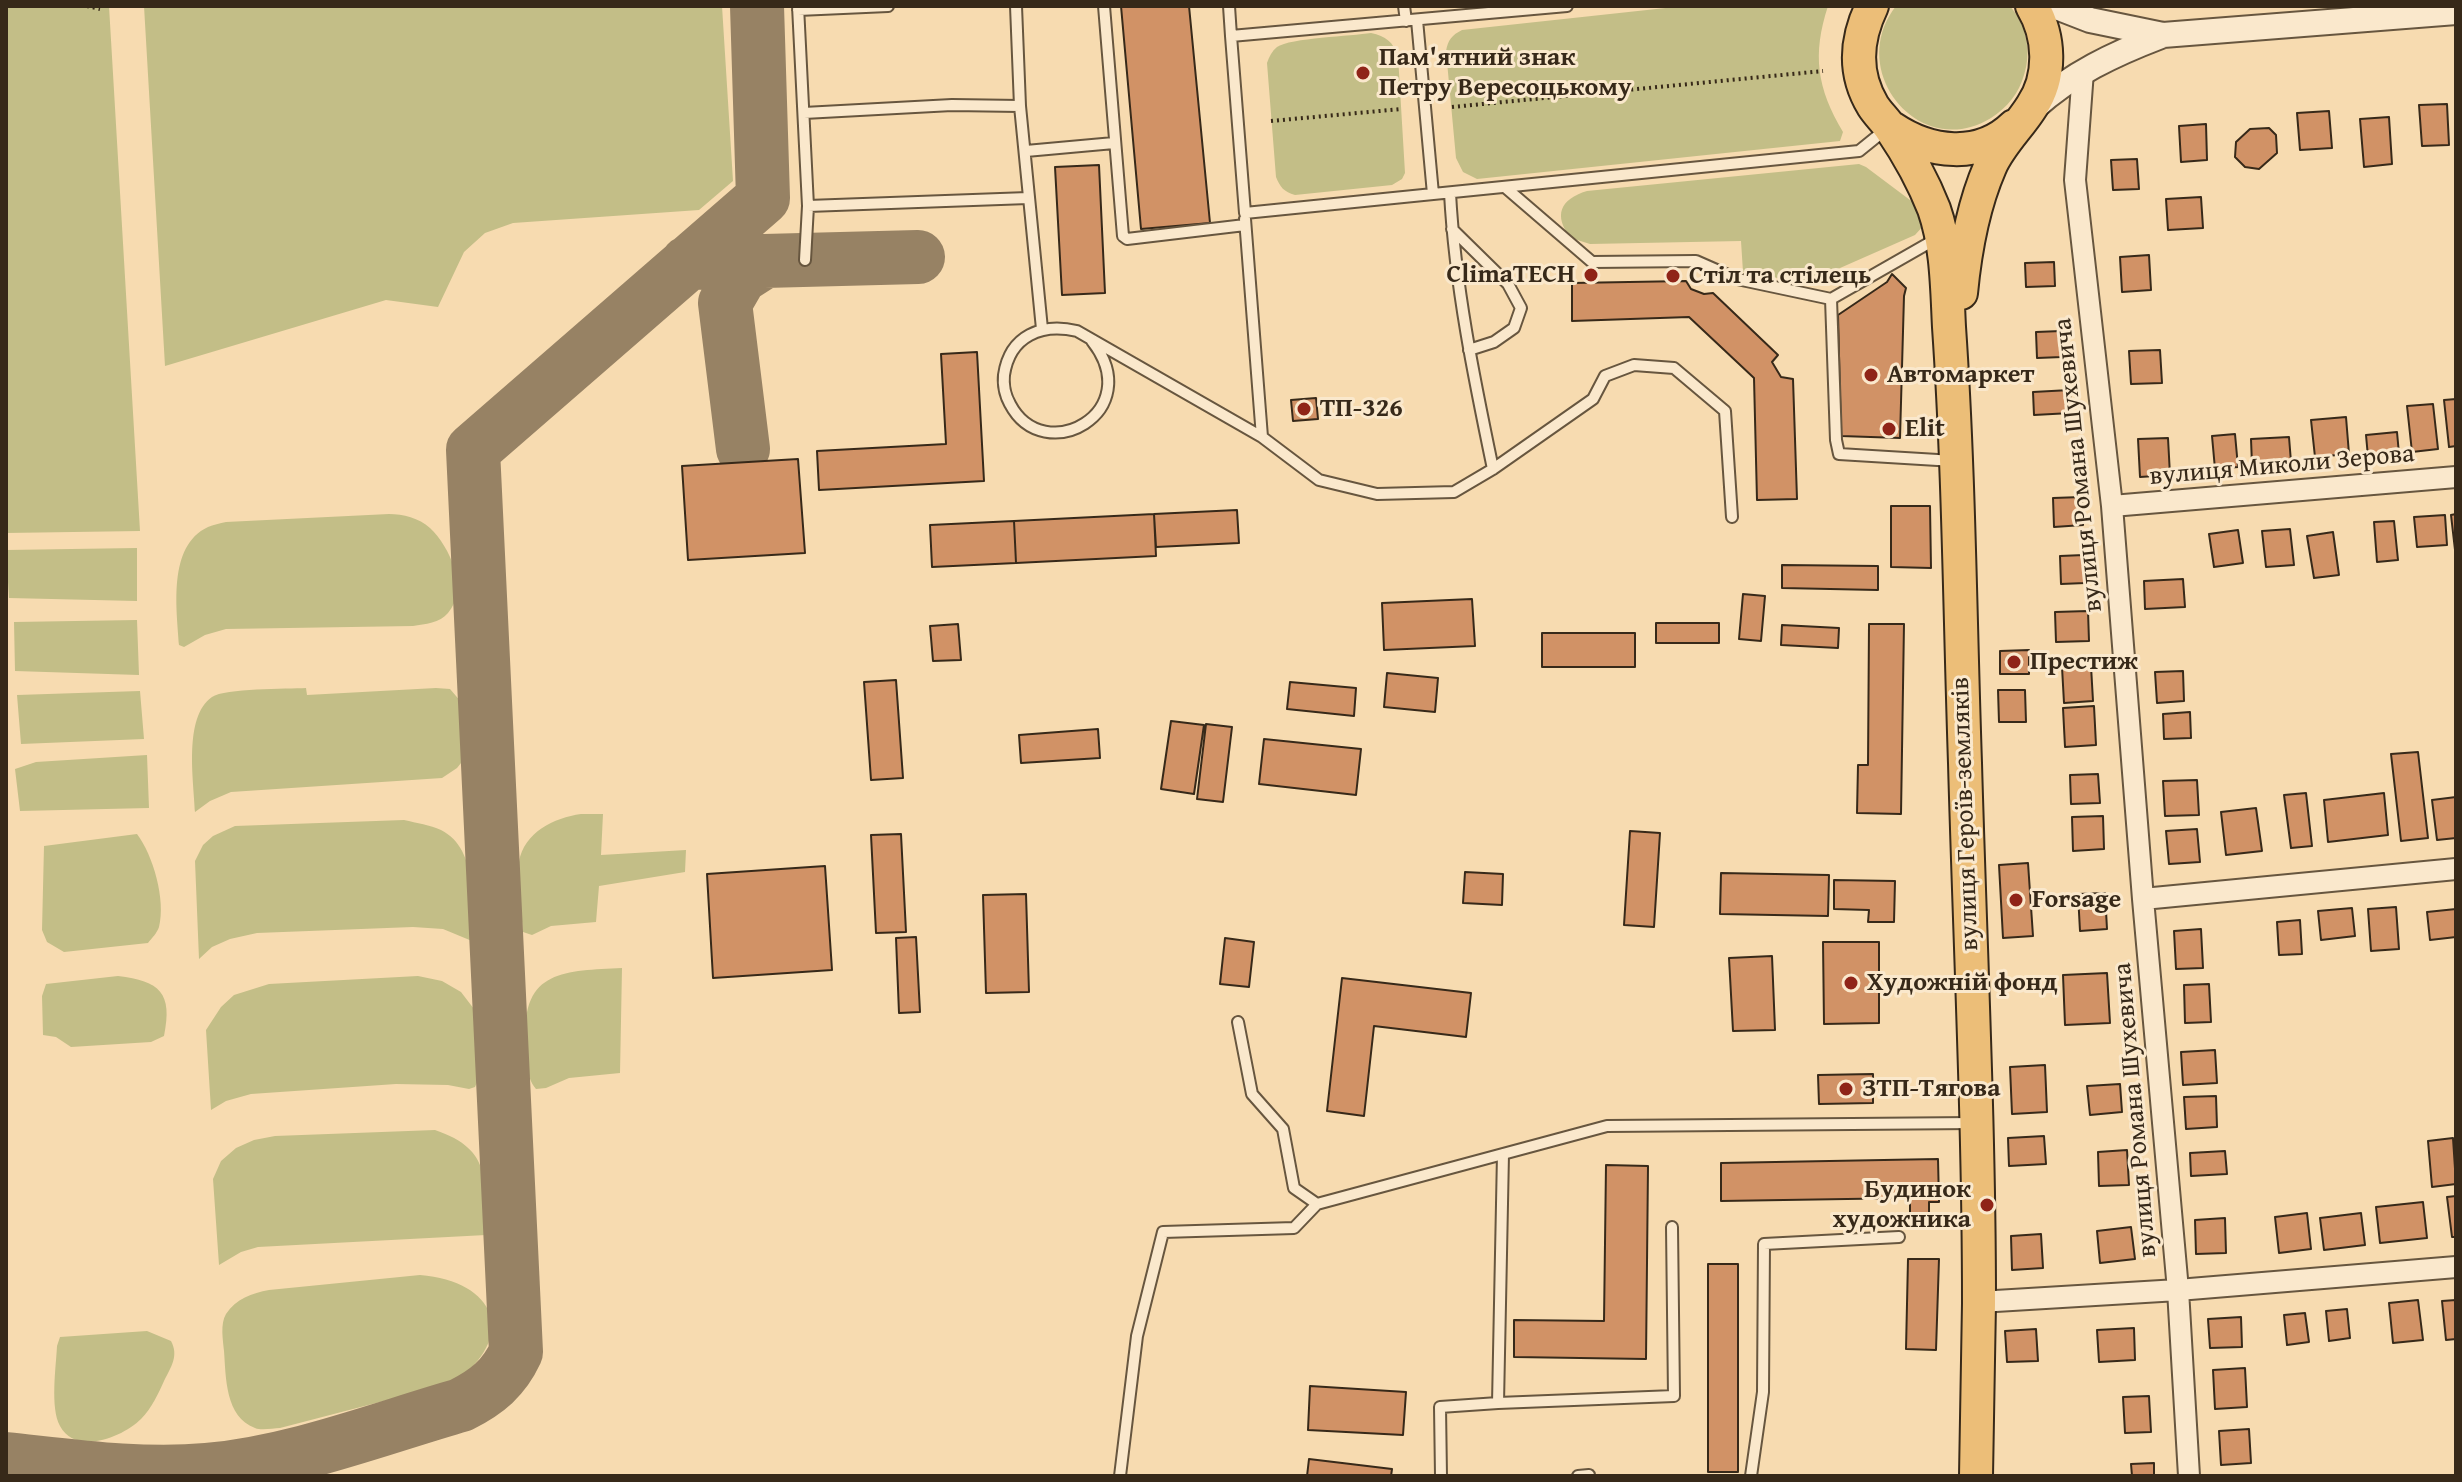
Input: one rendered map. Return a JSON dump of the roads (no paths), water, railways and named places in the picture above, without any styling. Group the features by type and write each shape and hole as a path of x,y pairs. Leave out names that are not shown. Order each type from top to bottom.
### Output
{"main road":[{"path":"1872,6 1858,47 1859,69 1864,90 1924,185 1934,211 1941,235 1954,392"},
{"path":"1954,392 1963,266 1970,232 1990,167 2041,89 2047,59 2042,28 2032,6"},
{"path":"1889,126 1910,141 1935,149 1960,150 1985,145 2008,133 2026,115"},
{"name":"вулиця Героїв-земляків","path":"1954,392 1976,1123 1979,1302 1976,1476"}],"street":[{"path":"2054,6 2122,29 2163,35 2456,12"},
{"path":"2026,115 2054,90 2083,71 2163,35"},
{"name":"вулиця Романа Шухевича","path":"2083,71 2075,180 2112,506 2178,1290 2189,1476"},
{"name":"вулиця Миколи Зерова","path":"2112,506 2456,477"},
{"path":"2143,899 2456,869"},
{"path":"1979,1302 2178,1290 2456,1267"}],"lane":[{"path":"805,260 808,206 798,8 888,6"},
{"path":"1016,6 1020,106 1042,329"},
{"path":"1104,6 1123,236 1127,239 1245,219 1433,194 1859,151 1889,126"},
{"path":"1229,6 1262,437"},
{"path":"1404,6 1411,20 1433,194"},
{"path":"1231,36 1567,6"},
{"path":"804,113 952,105 1020,106"},
{"path":"1026,151 1114,143"},
{"path":"1506,188 1592,262 1696,261 1737,279 1831,299 1941,235"},
{"path":"1450,193 1469,350 1493,469"},
{"path":"808,206 1028,198"},
{"path":"1452,229 1508,284 1521,308 1514,328 1494,342 1469,350"},
{"path":"1831,299 1839,454 1955,462"},
{"path":"1092,341 1103,355 1108,372 1108,389 1102,406 1091,420 1076,429 1059,433 1042,431 1027,424 1014,412 1006,397 1004,380 1006,363 1014,348 1042,329 1059,327 1077,331 1262,437 1319,480 1377,494 1454,492 1493,469 1593,399 1605,376 1634,365 1674,368 1725,411 1732,517"},
{"path":"1238,1022 1252,1094 1283,1129 1294,1188 1317,1204"},
{"path":"1120,1476 1137,1336 1163,1232 1294,1228 1317,1204 1607,1126 1976,1123"},
{"path":"1498,1403 1503,1154"},
{"path":"1441,1476 1440,1407 1674,1396 1672,1227"},
{"path":"1751,1476 1763,1392 1764,1244 1899,1237"},
{"path":"1578,1476 1589,1475"}],"place":[{"name":"Пам'ятний знак Петру Вересоцькому","path":"1363,73"},
{"name":"ClimaTECH","path":"1591,275"},
{"name":"Стіл та стілець","path":"1673,276"},
{"name":"Автомаркет","path":"1871,375"},
{"name":"ТП-326","path":"1304,409"},
{"name":"Elit","path":"1889,429"},
{"name":"Престиж","path":"2014,662"},
{"name":"Forsage","path":"2016,900"},
{"name":"Художній фонд","path":"1851,983"},
{"name":"ЗТП-Тягова","path":"1846,1089"},
{"name":"Будинок художника","path":"1987,1205"}]}
